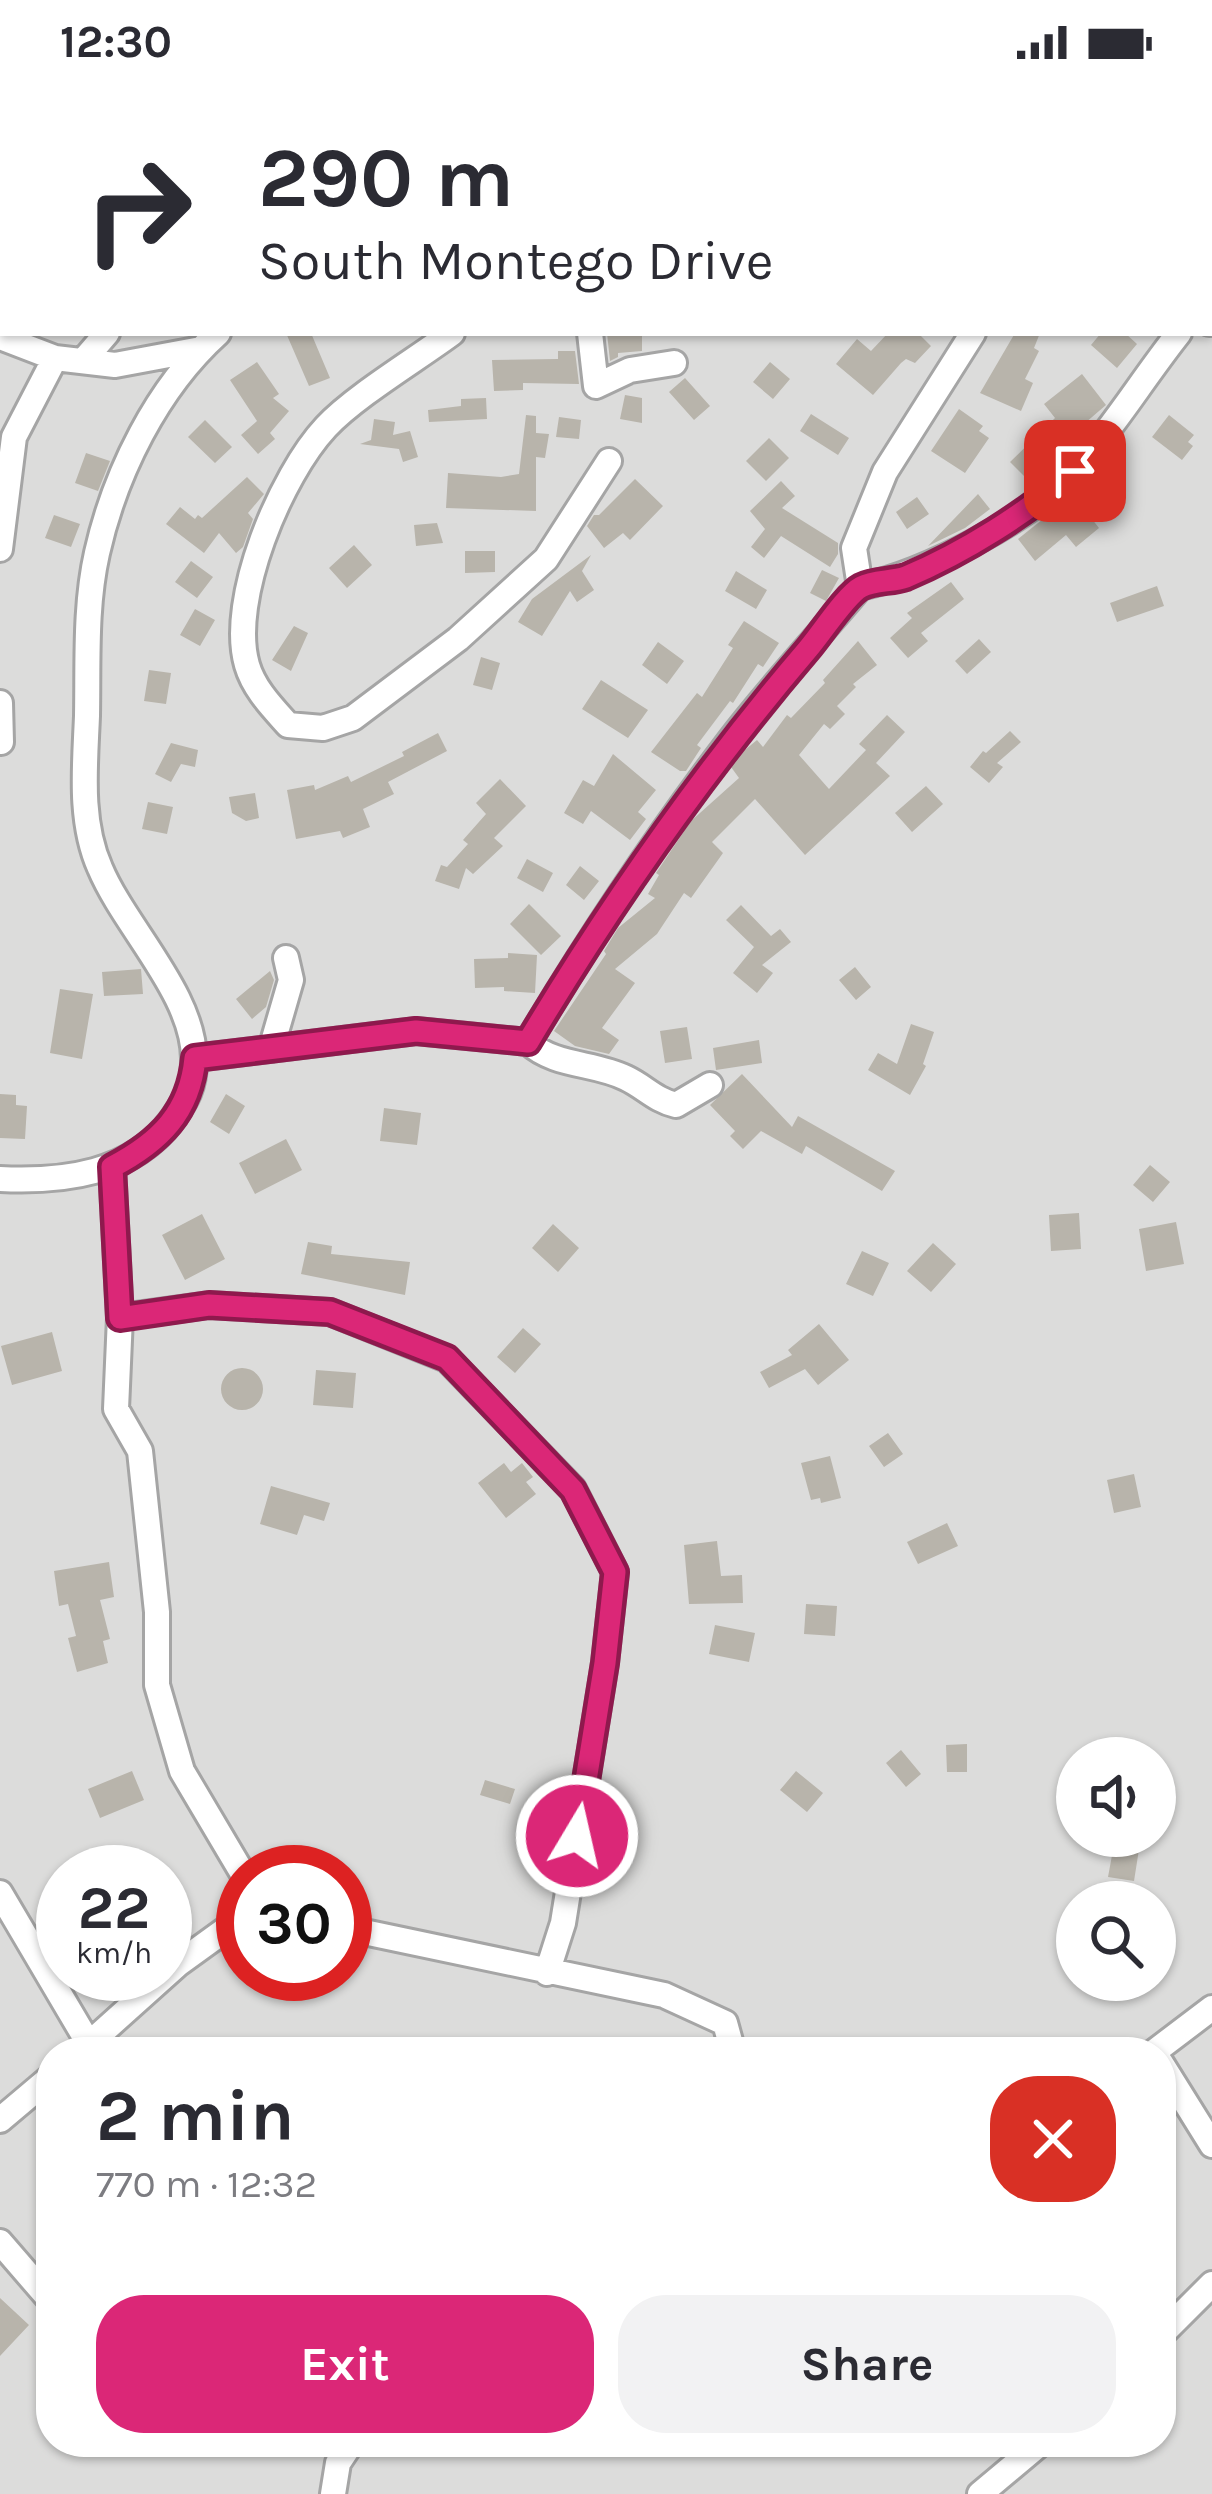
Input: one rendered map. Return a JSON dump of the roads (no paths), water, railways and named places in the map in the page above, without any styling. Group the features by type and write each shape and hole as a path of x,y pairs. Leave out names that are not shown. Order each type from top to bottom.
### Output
{"street":[{"path":"83,361 104,336"},
{"path":"448,336 327,425 276,506 242,609 247,664 262,697 288,725 323,728 353,718 458,639 546,559 609,460"},
{"path":"590,336 596,386 630,370 674,363"},
{"path":"860,587 854,548 885,472 971,336"},
{"path":"528,1042 674,816 732,738 860,587 902,578 1041,501 1104,436 1177,336"},
{"path":"0,337 55,358 115,365 209,341"},
{"path":"0,1179 40,1181 112,1167 137,1154 167,1126 192,1092 195,1058 188,1023 100,869 87,824 87,630 97,554 120,480 149,419 209,341"},
{"path":"0,549 14,436 55,358"},
{"path":"0,703 1,742"},
{"path":"271,1049 291,980 286,958"},
{"path":"195,1058 416,1031 528,1042 543,1056 627,1078 655,1100 676,1105 710,1085"},
{"path":"112,1167 120,1318 116,1409 140,1451 157,1612 157,1685 182,1771 226,1845"},
{"path":"120,1318 209,1305 330,1312 447,1358 573,1490 615,1572 563,1923 547,1972"},
{"path":"0,1893 79,2037"},
{"path":"372,1934 664,1995 725,2023 729,2037"},
{"path":"97,2037 216,1936"},
{"path":"1174,2037 1212,2008"},
{"path":"1176,2087 1212,2145"},
{"path":"0,2120 36,2090"},
{"path":"0,2242 36,2284"},
{"path":"1176,2320 1212,2284"},
{"path":"333,2494 342,2457"},
{"path":"980,2494 1024,2457"}]}
